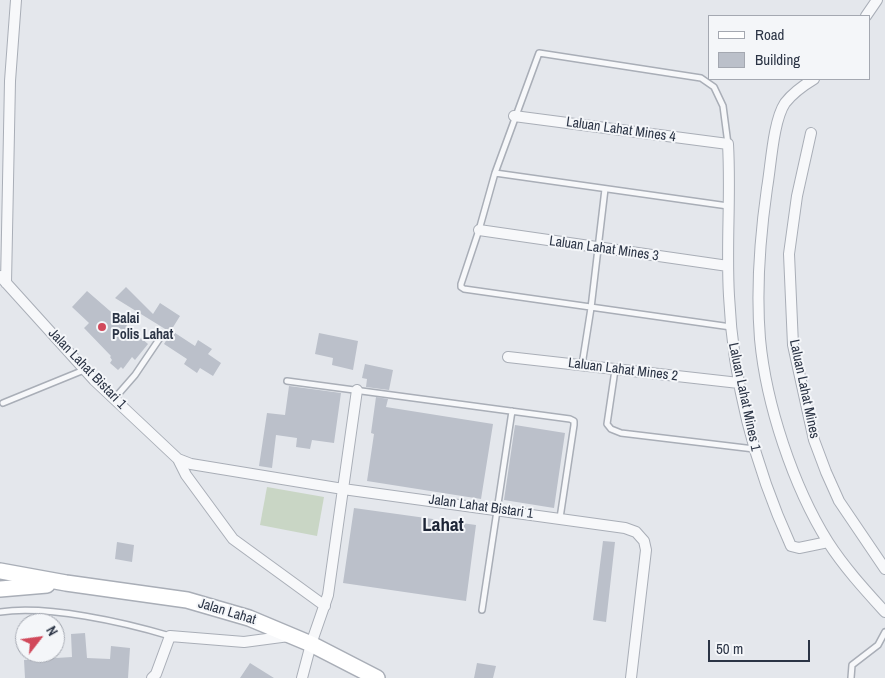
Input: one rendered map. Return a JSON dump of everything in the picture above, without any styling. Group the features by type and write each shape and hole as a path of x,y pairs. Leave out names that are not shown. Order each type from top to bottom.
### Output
{"main road":[{"name":"Jalan Lahat","path":"0,571 66,583 187,600 249,618 311,644 376,678"},
{"name":"Jalan Lahat","path":"0,589 66,583"}],"street":[{"path":"3,279 10,81 16,0"},
{"path":"867,15 877,0"},
{"path":"812,80 785,103 778,119 766,197 759,274 760,340 778,429 804,498 828,542 858,582 885,612"},
{"name":"Laluan Lahat Mines 4","path":"514,116 728,144"},
{"name":"Laluan Lahat Mines","path":"811,133 797,196 790,254 790,311 793,345 814,440 826,472 839,501 885,569"},
{"name":"Laluan Lahat Mines 1","path":"728,144 728,266 731,327 734,357 754,449 791,546 799,548 828,542"},
{"name":"Laluan Lahat Mines 3","path":"479,230 728,266"},
{"name":"Jalan Lahat Bistari 1","path":"3,279 84,370 178,459 186,475 233,539 324,606"},
{"name":"Laluan Lahat Mines 2","path":"508,357 739,383"},
{"path":"302,678 311,644 328,595 357,390"},
{"name":"Jalan Lahat Bistari 1","path":"178,459 191,464 343,489 560,518 625,528 636,532 644,541 646,550 631,678"},
{"path":"152,678 156,674 170,636 244,642 290,635"}],"lane":[{"path":"728,144 723,106 714,87 701,78 539,53 514,116 461,287 591,308 731,327"},
{"path":"495,173 728,206"},
{"path":"582,365 591,308 605,189"},
{"path":"114,399 135,375 162,336"},
{"path":"3,403 84,370"},
{"path":"615,370 607,424 612,429 621,433 754,449"},
{"path":"287,381 574,421 560,518"},
{"path":"482,610 512,411"},
{"path":"0,612 17,610 71,615 142,628 170,636"},
{"path":"851,678 852,665 878,645 885,632"}],"green space":[{"path":"267,487 324,497 317,536 260,525"}],"building":[{"path":"126,287 153,314 160,303 180,316 170,332 115,298"},
{"path":"87,291 148,344 135,360 132,357 123,369 121,367 118,370 110,363 112,360 111,356 84,328 89,323 72,307"},
{"path":"172,331 195,346 198,340 212,349 208,354 221,363 213,376 200,368 197,373 184,364 187,359 164,344"},
{"path":"319,333 358,341 353,370 332,365 333,358 315,354"},
{"path":"365,364 393,370 389,390 366,387 367,379 362,378"},
{"path":"289,386 341,393 334,443 312,440 310,449 296,447 297,438 276,435 272,468 259,466 267,413 285,415"},
{"path":"376,397 388,399 386,407 493,424 481,499 367,481 374,434 371,433"},
{"path":"515,425 565,433 554,508 504,500"},
{"path":"354,508 476,525 466,601 343,583"},
{"path":"603,541 615,542 606,622 593,620"},
{"path":"117,542 134,545 132,562 115,559"},
{"path":"85,633 87,658 110,659 111,646 130,648 128,678 25,678 24,663 65,663 65,657 72,657 71,634"},
{"path":"250,663 274,678 240,678"},
{"path":"477,663 496,666 493,678 474,678"}],"place":[{"name":"Balai Polis Lahat","path":"102,327"}],"district":[{"name":"Lahat","path":"443,526"}]}
